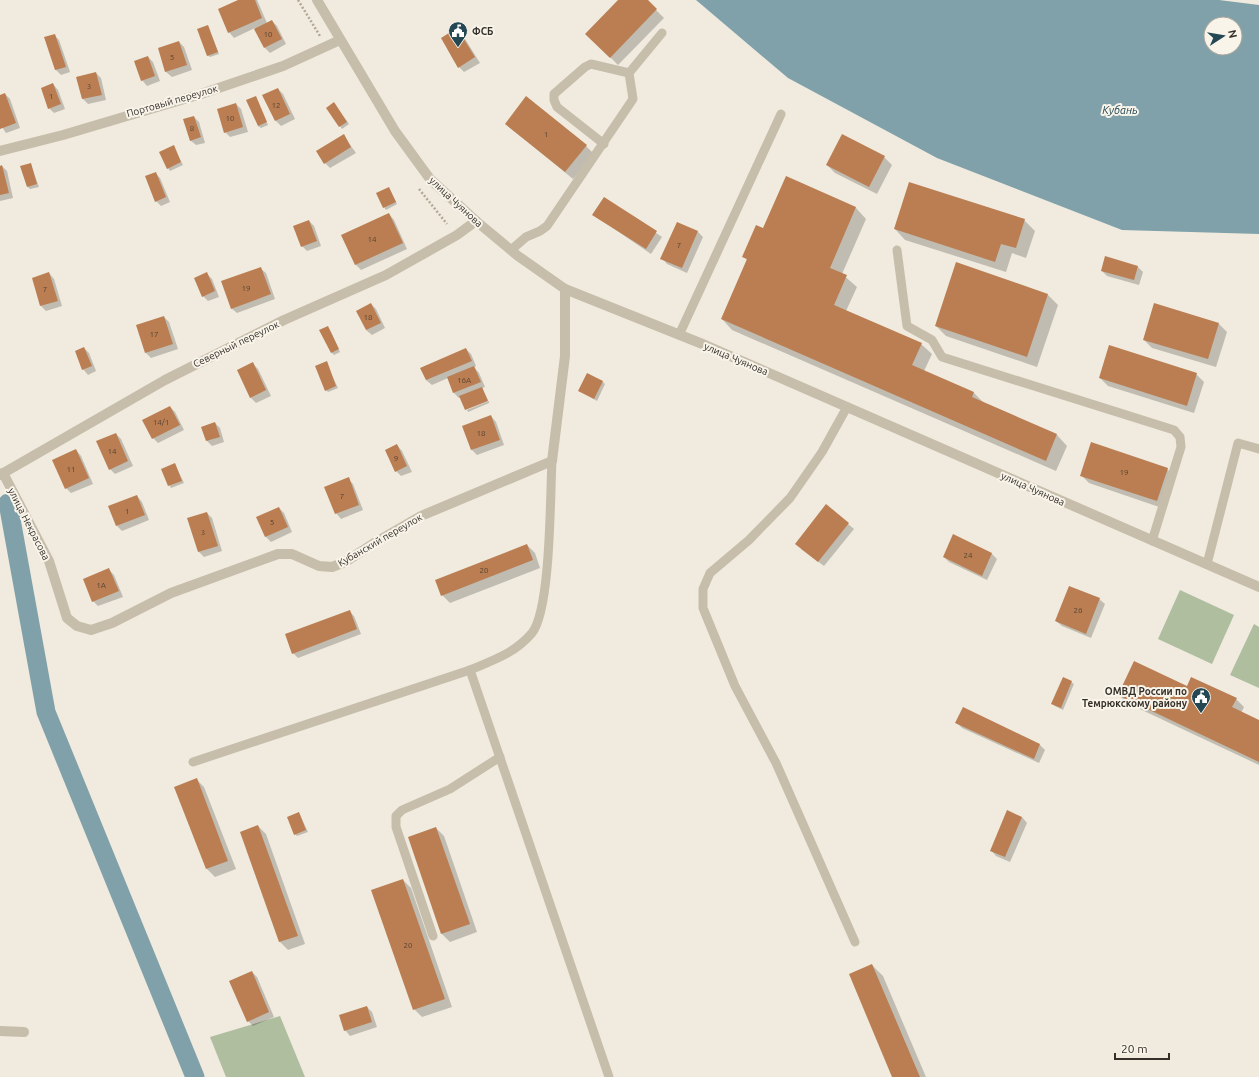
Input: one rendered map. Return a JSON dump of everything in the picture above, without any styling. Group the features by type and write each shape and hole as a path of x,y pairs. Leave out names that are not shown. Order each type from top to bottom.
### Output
{"street":[{"name":"улица Чуянова","path":"317,0 395,131 430,179 476,221 511,250 565,289 679,335 847,407 1259,587"},
{"name":"Портовый переулок","path":"0,150 63,135 201,94 283,66 340,40"},
{"name":"Северный переулок","path":"1,474 165,380 284,320 386,275 457,235 476,221"},
{"path":"552,461 565,356 565,289"},
{"name":"Кубанский переулок","path":"91,630 112,623 171,593 278,554 292,554 319,566 332,567 345,562 421,516 552,461"},
{"name":"улица Некрасова","path":"1,474 49,561 67,618 77,626 91,630"},
{"path":"0,1032 24,1032"}],"lane":[{"path":"511,250 526,237 544,229 604,144 633,100 629,73 662,33"},
{"path":"604,144 557,107 554,100 554,94 585,67 591,64 629,73"},
{"path":"679,335 781,114"},
{"path":"897,250 907,326 932,340 942,357 1174,430 1180,437 1181,447 1152,541"},
{"path":"847,407 822,452 790,498 749,540 710,573 703,589 703,608 735,686 776,763 855,942"},
{"path":"1207,564 1238,443 1259,449"},
{"path":"193,762 470,670 513,652 533,632 544,600 552,461"},
{"path":"470,670 609,1077"},
{"path":"432,936 396,827 396,816 402,810 450,789 500,757"}],"green space":[{"path":"1180,590 1234,615 1212,664 1158,639"},
{"path":"1254,624 1259,627 1259,688 1230,675"},
{"path":"280,1016 305,1077 226,1077 210,1037"}],"water":[{"name":"Кубань","path":"696,0 1219,0 1259,5 1259,234 1122,230 937,158 788,78"}],"building":[{"path":"238,0 255,0 262,18 228,33 218,9"},
{"path":"618,0 648,0 657,9 610,58 585,34"},
{"path":"272,20 282,39 264,48 254,29"},
{"path":"208,25 218,52 207,56 197,29"},
{"name":"ФСБ","path":"457,28 475,57 458,68 441,38"},
{"path":"55,34 66,67 55,70 44,37"},
{"path":"179,41 187,65 165,72 158,48"},
{"path":"148,56 155,76 141,81 134,61"},
{"path":"96,72 102,95 82,99 76,77"},
{"path":"53,83 61,104 48,109 41,88"},
{"path":"278,88 290,114 275,121 262,95"},
{"path":"5,93 16,123 0,129 0,95"},
{"path":"256,96 267,122 258,126 246,100"},
{"path":"526,96 587,145 565,172 505,124"},
{"path":"334,102 347,122 339,127 326,108"},
{"path":"236,103 243,127 224,133 217,109"},
{"path":"194,116 201,137 190,141 183,119"},
{"path":"344,134 351,147 324,164 316,151"},
{"path":"842,134 885,156 869,187 826,165"},
{"path":"174,145 181,162 167,169 159,152"},
{"path":"31,163 37,184 27,187 20,166"},
{"path":"2,165 9,193 0,195 0,166"},
{"path":"156,172 166,197 155,202 145,176"},
{"path":"786,176 856,207 830,268 847,275 834,305 922,343 912,365 974,392 972,397 1057,434 1046,461 721,319 747,259 742,257 756,225 763,228"},
{"path":"909,182 1025,219 1016,248 1001,244 995,262 894,229"},
{"path":"389,187 396,202 383,208 376,193"},
{"path":"604,197 657,231 646,249 592,215"},
{"path":"389,213 403,243 355,265 341,235"},
{"path":"309,220 317,241 301,247 293,226"},
{"path":"677,222 698,231 682,268 660,259"},
{"path":"1105,256 1138,266 1134,280 1101,271"},
{"path":"956,262 1048,294 1027,357 935,326"},
{"path":"261,267 271,294 231,309 221,281"},
{"path":"49,272 58,301 40,306 32,278"},
{"path":"207,272 215,291 202,297 194,278"},
{"path":"371,303 381,323 366,330 356,311"},
{"path":"1154,303 1219,323 1208,359 1143,340"},
{"path":"164,316 173,344 145,353 136,325"},
{"path":"328,326 339,349 331,353 319,330"},
{"path":"1109,345 1197,373 1187,406 1099,378"},
{"path":"84,347 92,366 82,370 75,351"},
{"path":"466,348 472,361 426,380 420,368"},
{"path":"327,361 336,386 325,391 315,366"},
{"path":"253,362 266,390 250,398 237,370"},
{"path":"474,366 481,382 453,393 447,377"},
{"path":"587,373 603,381 594,399 578,391"},
{"path":"482,387 488,401 465,410 459,396"},
{"path":"170,406 180,425 152,439 142,420"},
{"path":"491,415 500,440 471,450 462,426"},
{"path":"215,422 220,437 206,441 201,427"},
{"path":"116,433 128,461 109,470 96,441"},
{"path":"1091,442 1168,468 1157,501 1080,476"},
{"path":"397,444 407,466 395,472 385,450"},
{"path":"76,449 89,478 65,489 52,460"},
{"path":"175,463 182,481 168,486 161,469"},
{"path":"349,477 359,505 335,514 324,487"},
{"path":"137,495 145,515 116,526 108,506"},
{"path":"826,504 849,523 818,562 795,544"},
{"path":"279,507 288,527 265,537 256,517"},
{"path":"207,512 218,546 198,552 187,518"},
{"path":"953,534 992,553 982,576 943,557"},
{"path":"527,544 533,560 441,596 435,580"},
{"path":"109,568 119,591 92,602 83,579"},
{"path":"1069,586 1100,598 1086,634 1055,621"},
{"path":"350,610 357,629 292,654 285,634"},
{"name":"ОМВД России по Темрюкскому району","path":"1134,661 1187,686 1191,677 1237,698 1232,707 1259,720 1259,762 1118,695"},
{"path":"1063,677 1072,681 1061,708 1051,704"},
{"path":"963,707 1040,744 1034,759 955,723"},
{"path":"197,778 228,861 206,869 174,787"},
{"path":"1007,810 1022,817 1005,857 990,851"},
{"path":"299,812 306,830 294,835 287,817"},
{"path":"258,825 298,936 279,942 240,832"},
{"path":"436,827 470,924 441,934 408,837"},
{"path":"403,879 445,999 413,1010 371,890"},
{"path":"872,964 920,1077 892,1077 849,974"},
{"path":"252,971 269,1012 247,1022 229,981"},
{"path":"367,1006 372,1022 344,1031 339,1015"}],"waterway":[{"path":"8,503 46,712 195,1077"}],"place":[{"name":"ФСБ","path":"458,48"},
{"name":"ОМВД России по Темрюкскому району","path":"1201,714"}]}
